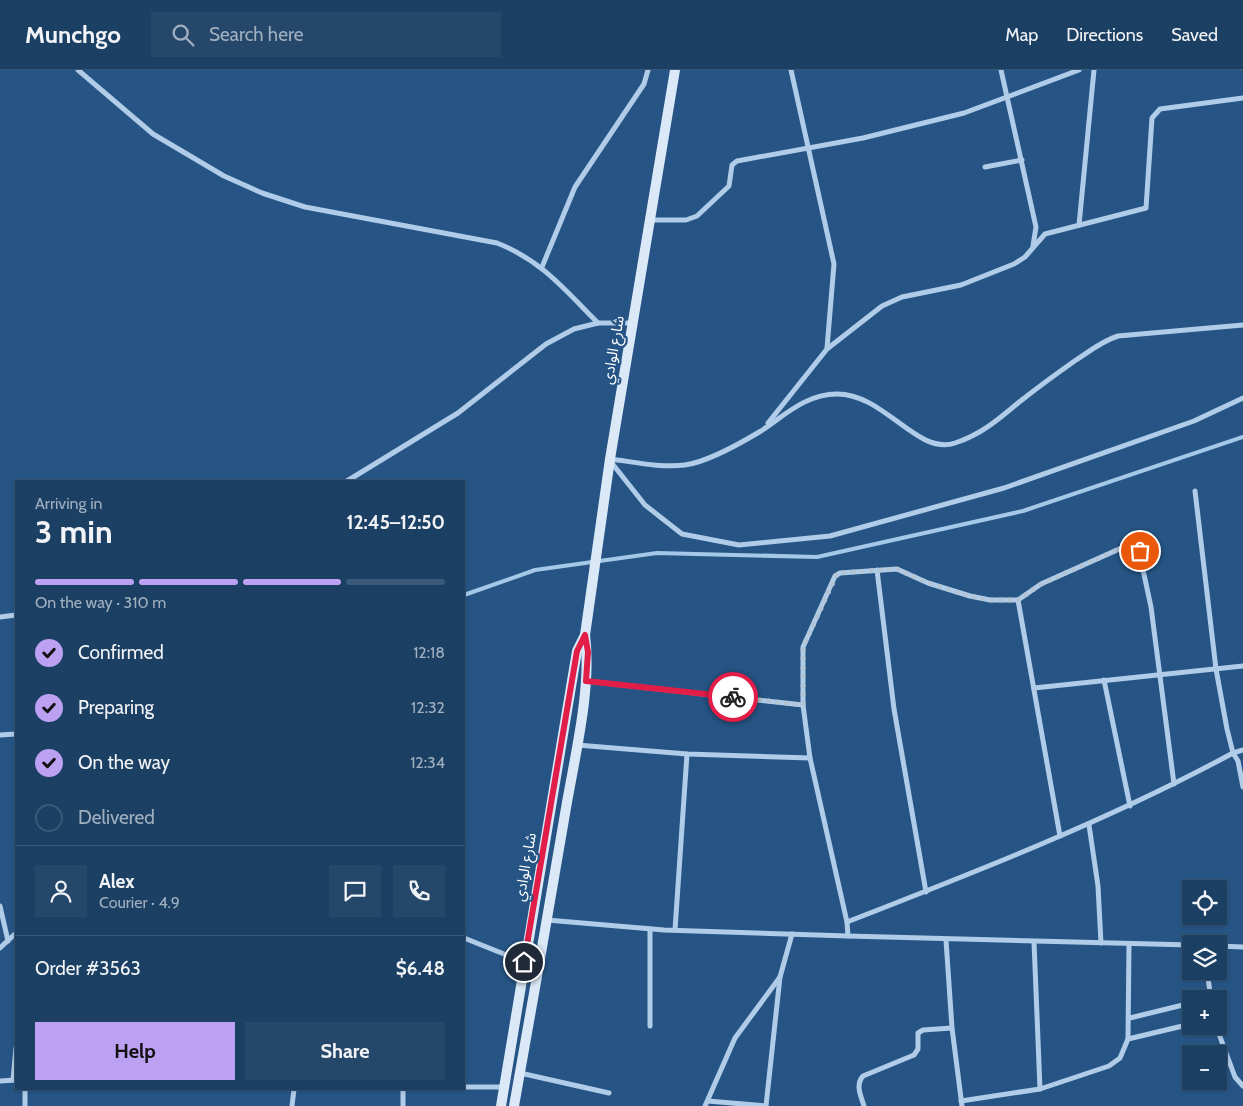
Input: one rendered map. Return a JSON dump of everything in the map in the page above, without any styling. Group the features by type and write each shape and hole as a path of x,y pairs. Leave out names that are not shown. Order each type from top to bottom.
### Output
{"main road":[{"name":"شارع الوادي","path":"514,1106 586,681 588,652 585,635 593,575 610,459 675,70"},
{"name":"شارع الوادي","path":"501,1106 577,651 585,635"}],"street":[{"path":"78,70 153,134 224,176 305,207 497,243 520,252 542,267 598,323"},
{"path":"542,267 575,187 644,84 648,70"},
{"path":"791,70 834,264 827,349"},
{"path":"1001,70 1036,227 1032,250"},
{"path":"650,220 686,220 697,216 729,186 732,165 737,161 906,128 964,113 1079,70"},
{"path":"1078,225 1094,70"},
{"path":"759,432 776,415 827,349 872,313 892,301 961,285 1014,264 1032,250 1045,234 1146,208 1152,118 1155,112 1166,108 1243,98"},
{"path":"985,167 1022,160"},
{"path":"349,480 458,413 546,344 574,329 598,323 633,324"},
{"path":"610,459 670,466 686,465 702,460 759,432 806,401 821,396 844,394 865,399 884,410 915,436 939,444 953,444 988,428 1057,373 1106,340 1118,336 1243,325"},
{"path":"610,459 645,505 682,534 739,545 830,536 1004,488 1194,422 1243,398"},
{"path":"1235,402 1243,403"},
{"path":"1195,490 1216,669 1232,753 1238,761 1243,787"},
{"path":"848,936 847,922 810,758 803,705 803,647 836,576 846,572 897,569 928,583 970,596 990,600 1018,600 1041,584 1126,546 1136,547 1140,551 1151,606 1174,784"},
{"path":"877,570 894,709 926,892"},
{"path":"1018,600 1060,836"},
{"path":"0,617 15,615"},
{"path":"1034,688 1243,666"},
{"path":"1104,680 1130,806"},
{"path":"586,681 803,705"},
{"path":"0,735 15,734"},
{"path":"576,745 687,754 810,758"},
{"path":"847,922 926,892 1089,825 1174,784 1232,753 1243,750"},
{"path":"675,930 687,754"},
{"path":"1089,825 1098,886 1101,944"},
{"path":"0,906 8,941"},
{"path":"546,920 650,930 946,940 1182,945"},
{"path":"650,930 650,1026"},
{"path":"0,948 15,934"},
{"path":"780,977 735,1038 706,1103 766,1106 780,977 792,934"},
{"path":"465,938 524,962"},
{"path":"946,940 952,1028 961,1104 1040,1089 1115,1062 1120,1058 1128,1039 1130,1018 1129,944"},
{"path":"1034,942 1040,1089"},
{"path":"1227,946 1243,947"},
{"path":"1130,1018 1182,1005"},
{"path":"1128,1039 1182,1026"},
{"path":"864,1106 859,1087 859,1080 863,1076 914,1056 918,1049 918,1033 923,1030 952,1028"},
{"path":"1219,1035 1235,1077 1243,1086"},
{"path":"520,1072 609,1093"},
{"path":"0,1081 15,1080"},
{"path":"465,1087 504,1087"},
{"path":"25,1090 26,1106"},
{"path":"292,1106 294,1090"},
{"path":"403,1090 403,1106"}],"waterway":[{"path":"465,595 535,570 657,553 817,557 1023,511 1243,437"}],"way so far":[{"path":"733,697 803,705 803,647 836,576 840,573 897,569 928,583 970,596 1006,601 1018,600 1041,584 1126,546 1131,545 1140,551"}],"route":[{"path":"524,962 577,651 585,635 588,652 586,681 733,697"}]}
